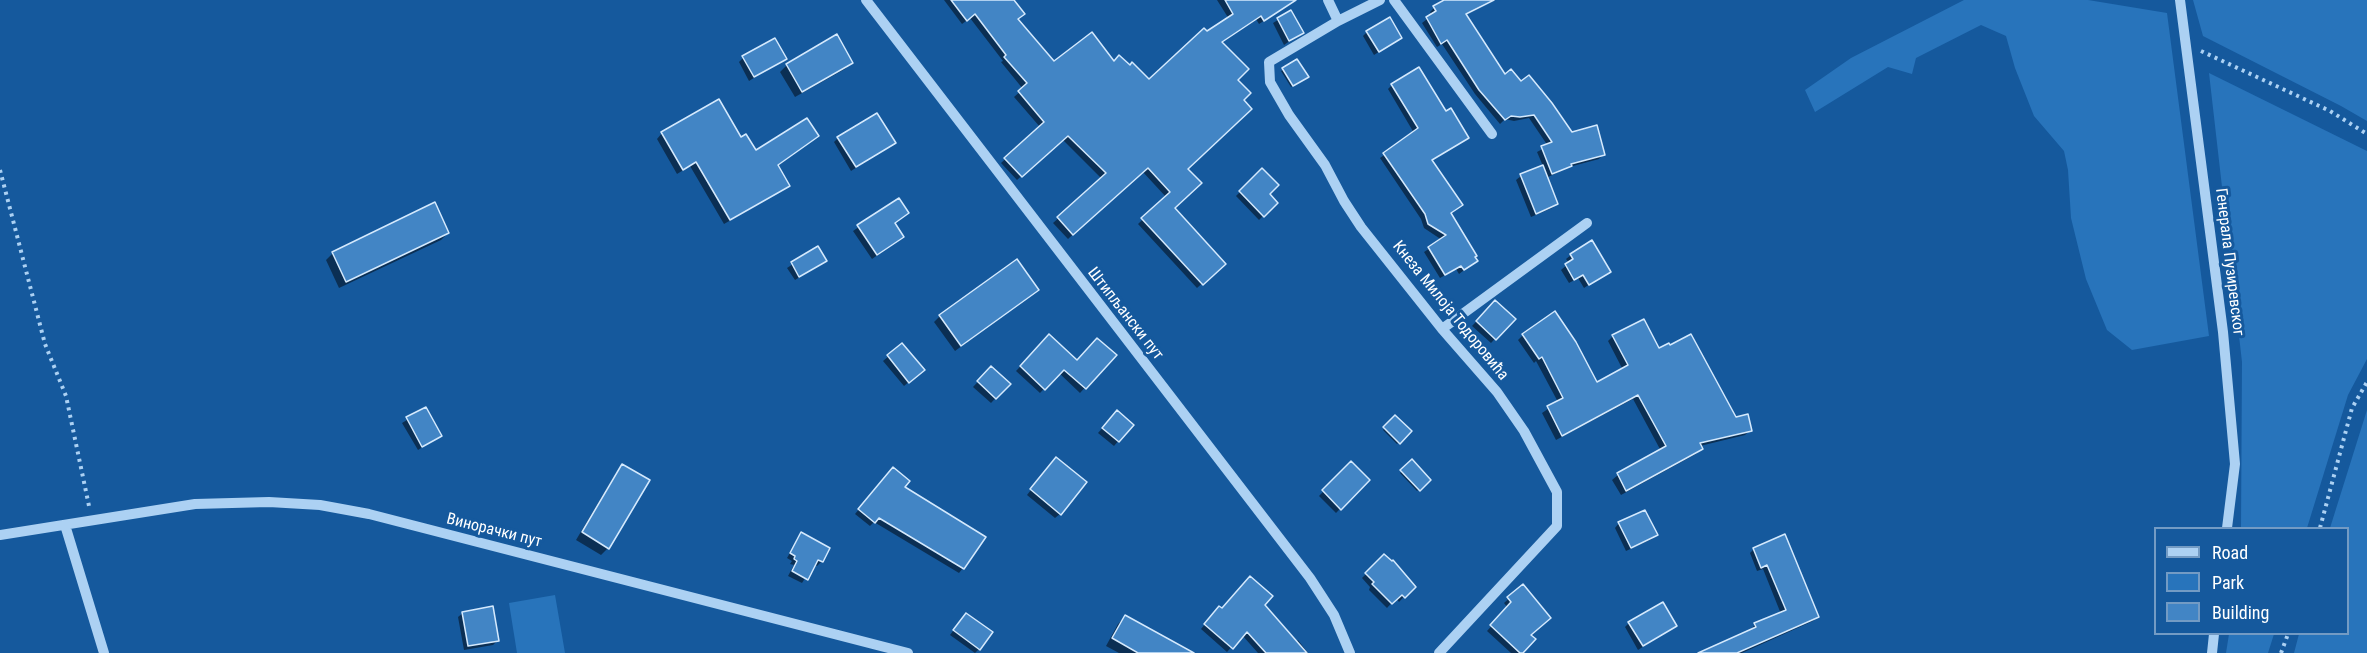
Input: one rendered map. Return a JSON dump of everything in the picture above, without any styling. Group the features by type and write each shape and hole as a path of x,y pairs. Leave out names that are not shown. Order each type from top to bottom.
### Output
{"street":[{"name":"Штипљански пут","path":"866,0 1310,578 1334,615 1350,653"},
{"path":"1328,0 1338,21 1380,0"},
{"path":"1394,0 1492,134"},
{"name":"Генерала Пузиревског","path":"2180,0 2223,332 2235,464 2227,527"},
{"name":"Кнеза Милоја Тодоровића","path":"1338,21 1269,62 1270,82 1361,227 1442,329 1497,392 1524,431 1557,492 1557,526 1439,653"},
{"path":"1442,329 1587,223"},
{"name":"Винорачки пут","path":"0,535 92,518 195,504 268,502 320,505 369,514 908,653"},
{"path":"64,525 104,653"},
{"path":"2212,653 2214,635"}],"path":[{"path":"2186,44 2330,111 2367,134"},
{"path":"0,170 45,344 66,396 92,518"},
{"path":"2320,527 2352,408 2367,382"},
{"path":"2281,653 2287,635"}],"green space":[{"path":"1964,0 2088,0 2167,13 2209,336 2132,350 2107,330 2086,279 2071,218 2068,170 2064,151 2034,116 2015,68 2006,36 1981,25 1916,58 1912,74 1888,67 1815,112 1805,90 1851,58"},
{"path":"2193,0 2367,0 2367,121 2203,36"},
{"path":"2209,73 2367,151 2367,359 2348,395 2307,527 2241,527 2242,362"},
{"path":"2367,410 2367,653 2294,653 2299,635 2349,635 2349,527 2330,527"},
{"path":"555,595 565,653 517,653 509,603"},
{"path":"2229,635 2274,635 2268,653 2226,653"}],"building":[{"path":"951,0 1014,0 1025,14 1018,19 1054,61 1092,32 1114,61 1119,55 1130,65 1132,62 1149,79 1204,28 1207,31 1233,14 1225,0 1296,0 1264,21 1261,16 1222,42 1249,69 1238,80 1251,93 1244,100 1252,109 1188,169 1202,183 1175,208 1226,264 1203,285 1141,218 1170,192 1148,168 1073,235 1057,217 1106,173 1068,136 1022,177 1004,158 1044,122 1018,91 1027,83 1004,57 1006,55 975,14 967,21"},
{"path":"1444,0 1494,0 1466,14 1505,74 1511,69 1521,81 1529,75 1572,132 1597,125 1605,155 1571,164 1572,166 1552,174 1541,146 1552,142 1534,115 1511,116 1505,120 1479,90 1447,40 1441,44 1426,17 1436,11 1433,6"},
{"path":"1291,10 1304,33 1289,41 1277,18"},
{"path":"1390,17 1402,38 1379,52 1366,31"},
{"path":"837,34 853,63 802,92 786,64"},
{"path":"775,38 787,59 754,77 742,56"},
{"path":"1297,59 1309,77 1293,86 1282,68"},
{"path":"1419,67 1446,111 1451,108 1469,138 1432,160 1463,205 1451,213 1478,261 1464,270 1461,266 1445,275 1428,247 1446,235 1428,224 1425,214 1383,153 1418,128 1391,84"},
{"path":"719,99 741,137 746,134 756,150 807,118 819,136 778,165 790,186 730,220 696,162 683,170 661,132"},
{"path":"877,113 896,143 856,167 837,137"},
{"path":"1543,165 1558,204 1536,214 1520,174"},
{"path":"1262,168 1279,185 1270,194 1278,203 1264,217 1239,191"},
{"path":"899,198 909,213 895,223 904,237 877,255 857,225"},
{"path":"435,202 449,233 346,282 332,252"},
{"path":"1592,240 1611,272 1589,285 1583,275 1574,280 1565,264 1573,259 1570,254"},
{"path":"818,246 827,261 799,277 791,262"},
{"path":"1017,259 1039,290 961,346 939,315"},
{"path":"1495,300 1516,319 1496,340 1476,321"},
{"path":"1555,311 1576,342 1597,382 1628,365 1612,335 1644,319 1659,348 1691,334 1736,417 1748,414 1752,431 1700,443 1703,449 1626,491 1617,473 1666,446 1638,395 1562,436 1547,406 1563,398 1542,357 1539,359 1522,334"},
{"path":"1049,334 1077,360 1097,338 1117,355 1086,389 1064,370 1045,390 1020,366"},
{"path":"902,343 925,370 909,383 887,355"},
{"path":"991,366 1011,384 996,399 977,381"},
{"path":"426,407 442,436 422,447 406,417"},
{"path":"1117,410 1134,425 1119,442 1102,428"},
{"path":"1395,415 1412,431 1400,444 1383,427"},
{"path":"1056,457 1087,482 1061,515 1030,489"},
{"path":"1412,459 1431,480 1420,491 1400,470"},
{"path":"1351,461 1370,480 1341,510 1322,490"},
{"path":"622,464 650,480 609,549 582,532"},
{"path":"893,467 910,481 905,487 986,537 964,569 879,518 875,523 858,509"},
{"path":"1645,510 1658,535 1631,548 1618,522"},
{"path":"801,532 830,548 823,562 818,560 808,580 792,571 797,561 790,553"},
{"path":"1785,534 1819,617 1737,653 1698,653 1756,627 1754,623 1786,610 1767,565 1761,568 1753,548"},
{"path":"1384,554 1393,560 1416,587 1405,598 1402,595 1392,604 1372,584 1374,582 1365,573"},
{"path":"1250,576 1273,596 1265,605 1307,653 1266,653 1247,632 1233,649 1204,624 1219,606 1222,608"},
{"path":"1523,584 1551,618 1531,635 1536,639 1523,653 1520,653 1490,625 1511,602 1507,597"},
{"path":"1663,602 1677,626 1643,646 1628,622"},
{"path":"493,606 499,641 468,646 462,612"},
{"path":"966,613 993,632 980,650 953,630"},
{"path":"1125,615 1194,653 1138,653 1112,638"}]}
